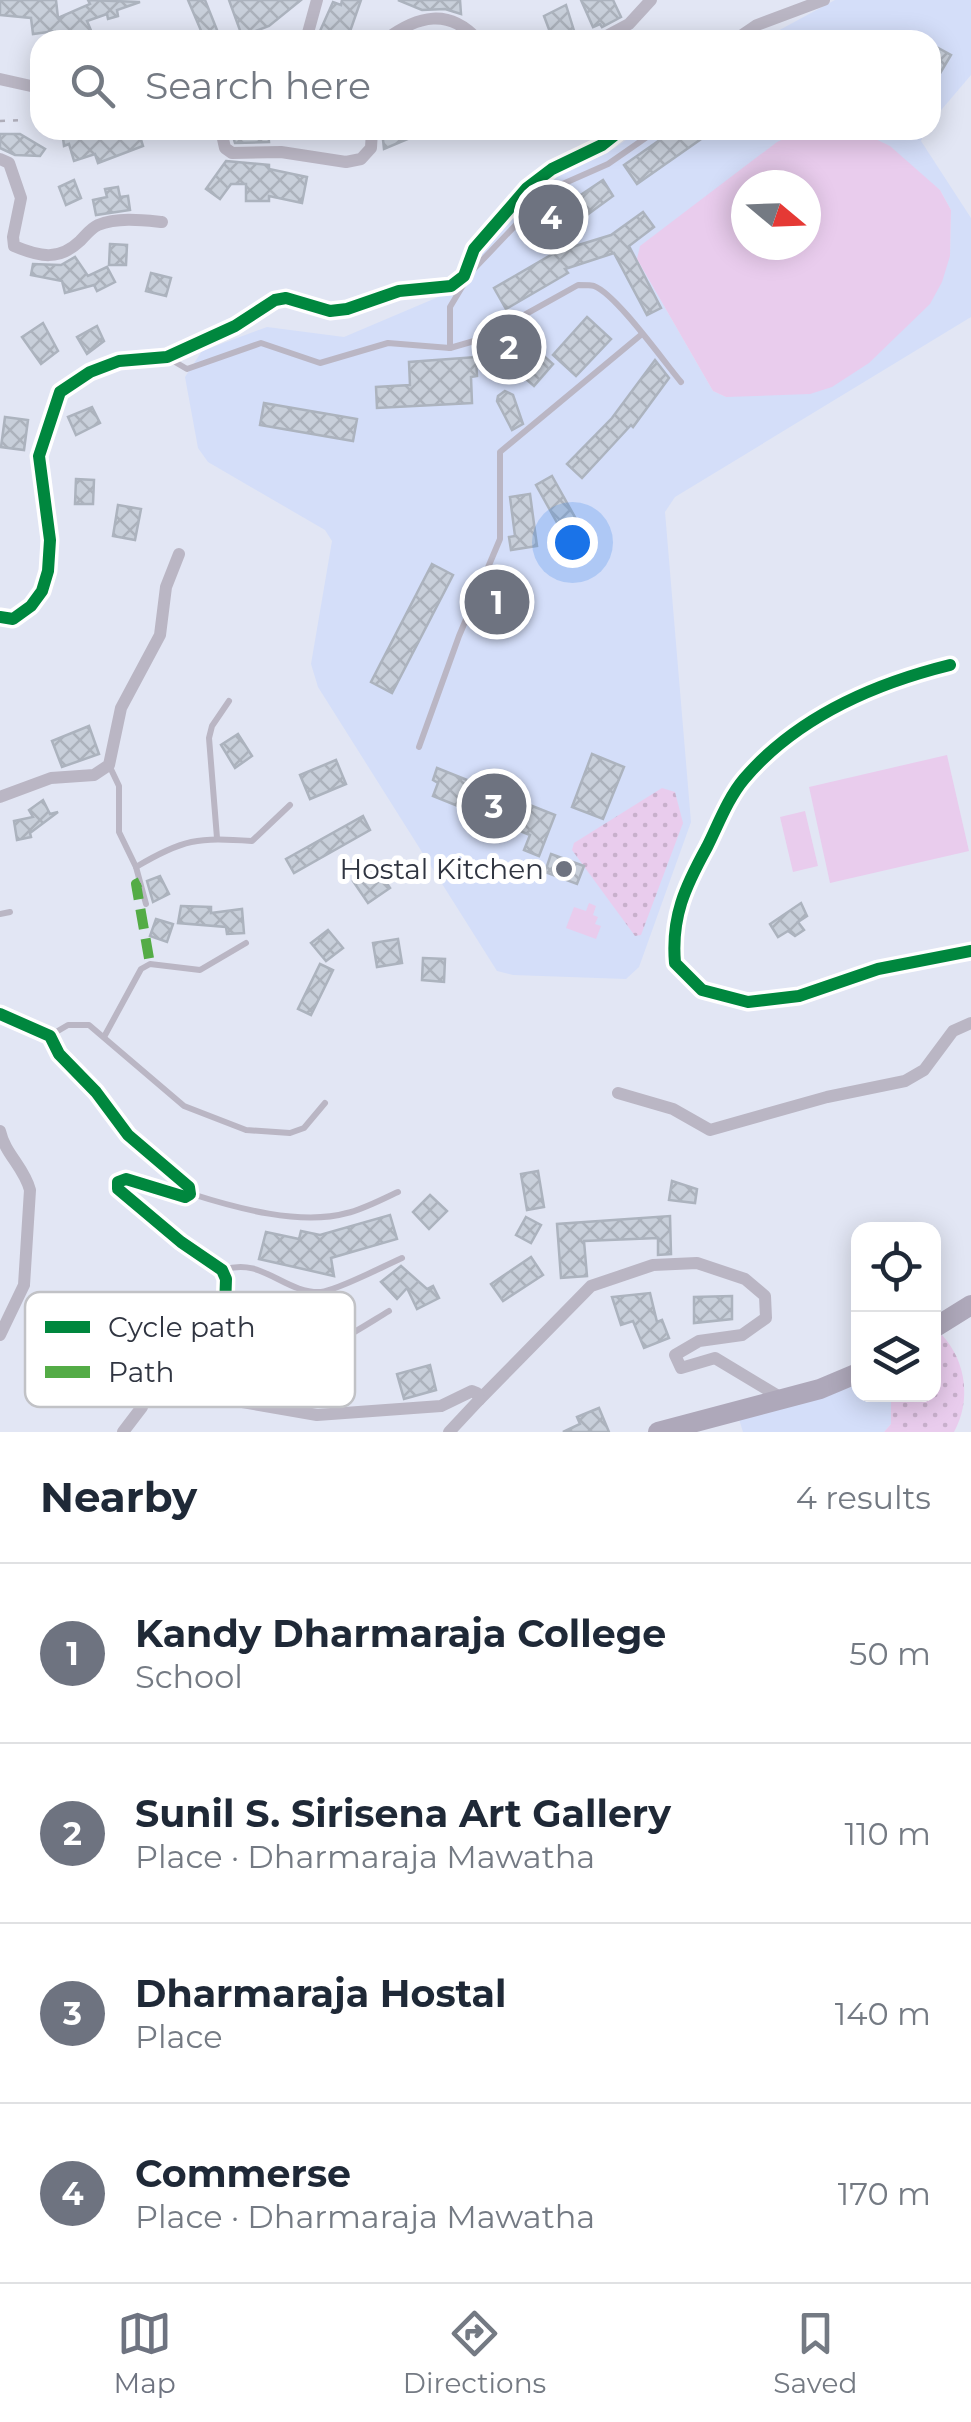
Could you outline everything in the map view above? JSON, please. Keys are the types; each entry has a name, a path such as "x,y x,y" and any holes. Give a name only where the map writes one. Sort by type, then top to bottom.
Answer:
{"highway":[{"path":"941,1324 971,1305"},
{"path":"658,1432 820,1389 851,1375"}],"street":[{"path":"309,30 317,0"},
{"path":"618,30 629,24 651,0"},
{"path":"750,30 824,0"},
{"path":"402,30 430,19 448,19 458,21 467,30"},
{"path":"0,79 30,86"},
{"path":"223,140 224,148 232,153 281,152 346,162 361,160 372,148 372,140"},
{"path":"0,617 13,619 31,606 42,591 48,571 50,540 39,456 60,392 90,372 119,361 167,357 235,326 275,300 286,298 330,311 399,292 452,286 464,276 474,249 527,188 609,140"},
{"path":"0,159 10,163 21,198 13,237 14,246 20,249 57,257 67,254 96,226 133,219 162,222"},
{"path":"0,796 51,778 94,775 109,765 121,708 160,635 166,587 179,554"},
{"path":"950,665 908,675 832,708 779,744 742,782 685,886 673,934 675,963 702,990 748,1002 799,996 878,969 971,950"},
{"path":"0,1014 50,1036 59,1054 96,1092 128,1134 190,1187 190,1194 185,1197 126,1180 118,1182 118,1189 180,1242 222,1270 226,1292"},
{"path":"618,1094 674,1109 710,1130 827,1097 904,1081 924,1070 953,1031 971,1023"},
{"path":"0,1131 3,1147 27,1178 30,1190 24,1284 0,1335"},
{"path":"450,1432 591,1286 654,1265 697,1263 745,1280 765,1296 766,1318 742,1335 700,1340 675,1355 681,1368 714,1358 783,1399"},
{"path":"275,1407 317,1414 441,1406 472,1391 479,1400"},
{"path":"122,1432 142,1407"}],"lane":[{"path":"450,348 450,307 471,272 549,190 608,164 643,140"},
{"path":"167,357 187,370 261,343 320,364 388,344 450,348 482,338 578,286 593,285 607,295 681,382"},
{"path":"419,747 459,636 500,539 500,452 642,334"},
{"path":"217,838 209,738 229,700"},
{"path":"109,765 119,786 118,832 136,867 146,904"},
{"path":"136,867 174,844 217,838 252,841 290,805"},
{"path":"0,914 10,912"},
{"path":"104,1037 141,969 150,964 200,970 246,943"},
{"path":"50,1036 68,1025 89,1025 184,1106 246,1130 290,1133 304,1128 325,1103"},
{"path":"190,1194 234,1208 314,1218 346,1214 398,1192"},
{"path":"222,1270 237,1265 258,1268 321,1292 402,1258"},
{"path":"355,1332 389,1311"}],"path":[{"path":"0,121 30,119"}],"shaded area":[{"path":"835,0 971,0 971,75 941,110 941,30 780,30"},
{"path":"626,140 794,140 754,170 731,170 731,188 637,259 713,391 726,397 950,256 951,210 940,190 872,140 921,140 971,218 971,317 675,497 665,512 691,822 639,967 626,979 513,975 497,971 318,687 311,664 332,541 325,530 208,462 198,448 185,377 202,351 267,327 344,337 443,295 538,186"},
{"path":"781,140 878,140 890,146 940,190 951,210 950,256 930,304 869,363 832,387 810,394 726,397 713,391 637,259 640,246 731,177 731,260 821,260 821,170 740,170"},
{"path":"947,755 969,851 830,883 809,787"},
{"path":"662,788 675,792 683,823 641,935 635,936 572,850 574,843"},
{"path":"805,811 818,866 793,872 780,817"},
{"path":"589,903 596,906 595,924 601,926 596,939 566,928 574,907 586,911"},
{"path":"941,1336 957,1357 964,1382 963,1408 954,1432 884,1432 891,1424 891,1402 941,1402"},
{"path":"851,1384 851,1402 891,1402 891,1424 884,1432 743,1432 739,1419"}],"building":[{"path":"0,0 56,0 58,18 90,4 88,0 140,2 117,10 118,16 108,19 107,14 87,21 91,30 32,30 31,18 0,15"},
{"path":"188,0 205,0 217,30 201,30"},
{"path":"229,0 301,0 269,26 240,30"},
{"path":"342,0 361,0 350,30 320,30 333,2 341,5"},
{"path":"398,0 460,0 461,14 445,9 422,10"},
{"path":"581,0 613,0 621,17 602,27 593,27"},
{"path":"566,5 574,30 549,30 544,16"},
{"path":"941,50 951,55 941,72"},
{"path":"0,134 20,134 45,149 40,156 15,155 0,148"},
{"path":"63,140 141,140 143,146 98,163 95,154 74,161 69,144 64,146"},
{"path":"234,140 269,142 235,143"},
{"path":"383,140 405,140 384,149"},
{"path":"660,140 700,140 637,184 624,165"},
{"path":"226,161 269,165 269,169 307,177 302,203 269,196 269,201 246,201 246,184 231,184 220,199 206,189"},
{"path":"74,180 81,198 66,205 59,187"},
{"path":"603,180 613,196 587,215 576,198"},
{"path":"118,187 120,197 128,196 130,210 96,215 93,200 107,197 105,189"},
{"path":"568,194 579,208 533,240 524,226"},
{"path":"643,212 654,227 629,246 661,308 647,315 614,253 565,269 568,273 506,309 494,288 556,252 611,235"},
{"path":"110,244 127,245 126,265 109,265"},
{"path":"75,257 88,276 107,267 115,282 97,291 94,285 65,293 62,281 31,275 33,264 61,265"},
{"path":"151,273 171,278 166,296 146,291"},
{"path":"587,317 611,339 576,376 553,355"},
{"path":"43,323 58,351 41,364 22,337"},
{"path":"520,325 537,350 553,364 534,386 511,366 502,372 483,346"},
{"path":"97,326 104,341 87,354 77,337"},
{"path":"476,357 477,376 471,377 472,403 377,408 376,387 410,385 409,362"},
{"path":"655,360 669,378 633,427 582,478 567,464 612,418"},
{"path":"505,391 513,395 523,424 512,430 497,401"},
{"path":"264,403 357,419 353,441 260,425"},
{"path":"92,407 100,423 76,435 68,417"},
{"path":"5,417 28,420 24,450 1,447"},
{"path":"552,476 576,519 560,528 536,485"},
{"path":"76,479 94,480 93,504 75,504"},
{"path":"530,494 537,546 511,550 509,537 515,536 510,497"},
{"path":"118,505 141,509 135,540 113,536"},
{"path":"432,564 453,575 392,693 371,682"},
{"path":"89,726 99,754 62,767 52,741"},
{"path":"238,734 252,756 235,768 221,745"},
{"path":"592,754 624,767 603,819 572,807"},
{"path":"336,760 346,784 310,799 300,775"},
{"path":"437,768 555,815 539,856 524,850 530,835 433,796 438,783 433,780"},
{"path":"43,800 50,814 58,812 30,833 31,837 17,840 14,821 33,817 29,810"},
{"path":"363,816 370,830 294,873 286,859"},
{"name":"Hostal Kitchen","path":"551,854 584,866 577,884 545,872"},
{"path":"375,866 390,888 368,903 353,881"},
{"path":"160,876 169,894 153,902 147,881"},
{"path":"801,903 807,916 798,922 804,930 795,936 788,931 778,937 770,924"},
{"path":"181,906 211,907 211,913 242,909 244,933 227,934 226,927 178,923"},
{"path":"156,919 173,924 167,942 150,936"},
{"path":"328,930 343,948 326,961 311,943"},
{"path":"398,939 402,963 377,967 373,943"},
{"path":"423,958 445,959 444,982 422,980"},
{"path":"320,964 333,970 311,1015 298,1009"},
{"path":"538,1171 544,1207 527,1210 521,1174"},
{"path":"672,1181 697,1189 695,1203 669,1200"},
{"path":"430,1195 447,1211 429,1229 413,1212"},
{"path":"390,1215 397,1239 331,1258 334,1276 259,1259 266,1232 299,1239 301,1231 320,1235"},
{"path":"670,1216 671,1254 658,1255 658,1238 584,1241 587,1276 561,1278 557,1224"},
{"path":"526,1217 541,1225 531,1243 516,1235"},
{"path":"531,1257 543,1275 503,1301 491,1284"},
{"path":"401,1266 427,1289 433,1286 439,1298 417,1309 407,1288 397,1299 381,1282"},
{"path":"650,1293 657,1322 662,1320 669,1338 644,1348 633,1321 621,1325 612,1297"},
{"path":"732,1296 732,1319 694,1323 694,1297"},
{"path":"430,1365 436,1390 404,1399 397,1374"},
{"path":"599,1408 609,1432 563,1432 580,1424 577,1417"}],"marked path":[{"path":"140,882 136,884 150,964"}],"cycle path":[{"path":"0,617 13,619 31,606 42,591 48,571 50,540 39,456 60,392 90,372 119,361 167,357 235,326 275,300 286,298 330,311 399,291 451,286 464,276 474,249 527,188 552,169 608,140"},
{"path":"950,665 893,682 838,706 787,738 744,779 686,889 675,931 675,963 702,990 748,1002 799,996 878,969 971,951"},
{"path":"0,1014 50,1036 59,1054 96,1092 128,1135 189,1187 190,1194 185,1197 126,1179 118,1182 118,1189 181,1242 222,1270 226,1292"}],"place":[{"name":"Commerse","path":"551,217"},
{"name":"Sunil S. Sirisena Art Gallery","path":"509,347"},
{"name":"Kandy Dharmaraja College","path":"497,602"},
{"name":"Dharmaraja Hostal","path":"494,806"},
{"name":"Hostal Kitchen","path":"564,869"}]}
